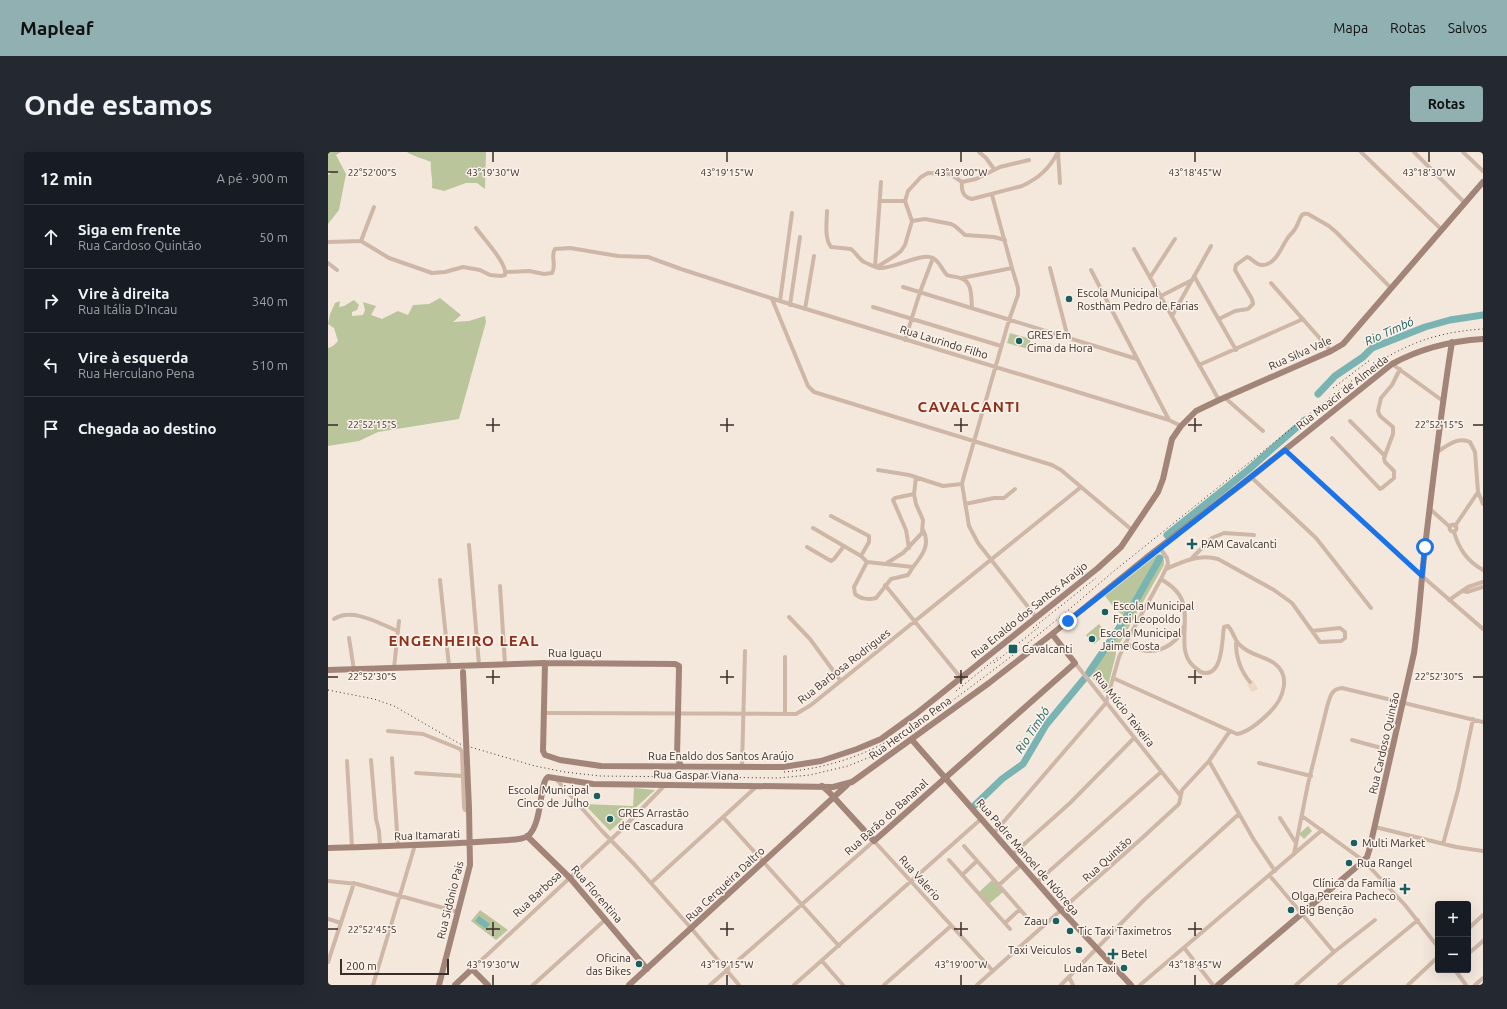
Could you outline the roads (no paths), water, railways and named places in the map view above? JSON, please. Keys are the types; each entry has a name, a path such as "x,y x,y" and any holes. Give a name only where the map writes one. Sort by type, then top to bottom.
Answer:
{"main road":[{"name":"Rua Silva Vale","path":"1132,530 1162,484 1172,439 1181,426 1196,411 1221,398 1331,351 1346,341 1442,230 1464,202 1483,182"},
{"name":"Rua Moacir de Almeida","path":"1285,450 1392,364 1418,351 1452,342 1483,339"},
{"name":"Rua Cardoso Quintão","path":"1364,861 1369,851 1375,827 1414,653 1443,400 1452,342"},
{"name":"Rua Herculano Pena","path":"848,784 856,780 912,740 1052,634 1285,450"},
{"name":"Rua Enaldo dos Santos Araújo","path":"544,713 544,754 560,760 600,766 742,767 798,766 821,761 868,746 917,713 1113,555 1124,543 1132,530"},
{"name":"Rua Múcio Teixeira","path":"1052,634 1075,663"},
{"name":"Rua Iguaçu","path":"328,670 449,666 463,669 479,665 545,663 677,665 679,666 678,714"},
{"path":"544,713 545,663"},
{"name":"Rua Barão do Bananal","path":"874,841 1075,663"},
{"name":"Rua Sidônio Pais","path":"439,985 469,869 471,843 463,669"},
{"path":"678,714 677,755 681,766"},
{"name":"Rua Padre Manoel de Nóbrega","path":"912,740 1062,911 1131,985"},
{"path":"668,766 675,760 677,755"},
{"name":"Rua Gaspar Viana","path":"527,836 539,816 544,780 548,777 593,784 833,786 848,784"},
{"name":"Rua Cerqueira Daltro","path":"632,984 848,784"},
{"path":"822,786 834,797"},
{"name":"Rua Valerio","path":"834,797 874,841"},
{"name":"Rua Itamarati","path":"328,848 471,843 518,839 527,836"},
{"name":"Rua Florentina","path":"527,836 570,878 647,969"},
{"path":"1221,984 1364,861"},
{"path":"472,969 488,985"},
{"name":"Rua Barbosa","path":"455,985 472,969"}],"street":[{"path":"979,152 986,158 994,169"},
{"path":"962,182 963,194 969,198 976,199 1022,186 1029,183 1048,168 1058,152"},
{"path":"1058,152 1060,183"},
{"path":"1361,152 1442,230"},
{"path":"1414,152 1464,202"},
{"path":"1463,152 1483,171"},
{"path":"876,267 901,251 905,245 912,221 905,201 908,191 921,177 928,173 950,174 962,182 976,179 994,169 1029,160"},
{"path":"876,267 881,182"},
{"path":"992,195 1018,288 1018,295 1001,346 962,484 971,532 990,559 1036,617"},
{"path":"880,201 905,201"},
{"path":"361,241 374,208"},
{"path":"827,210 827,232 830,245 834,248 842,247 851,249 863,261 876,267 884,268 906,263 922,257 933,258 947,275 962,278 1012,268"},
{"path":"780,302 792,213"},
{"path":"1219,319 1235,311 1252,307 1252,299 1235,270 1236,265 1247,257 1258,265 1264,265 1271,262 1281,250 1288,237 1295,230 1303,214 1308,214 1329,226 1391,288"},
{"path":"912,221 925,219 951,224 964,235 994,237 1005,240"},
{"path":"328,242 361,241 389,258 430,272 445,272 463,267 480,270 490,275 505,276 506,272 502,262 476,228"},
{"path":"790,305 800,237"},
{"path":"1150,276 1175,239"},
{"path":"1172,316 1211,246"},
{"name":"Rua Laurindo Filho","path":"506,272 529,271 544,274 552,272 554,269 552,252 554,249 570,248 618,256 648,257 780,302 1168,420 1181,426"},
{"path":"1134,249 1199,365 1221,398 1264,431"},
{"path":"805,309 814,256"},
{"path":"905,340 920,292 933,258"},
{"path":"328,263 337,270"},
{"path":"1050,268 1068,338"},
{"path":"1091,270 1168,420"},
{"path":"962,278 966,280 970,289 972,308"},
{"path":"1161,296 1193,278"},
{"path":"1193,278 1219,319 1236,350"},
{"path":"1271,284 1331,351"},
{"path":"903,287 1137,359"},
{"path":"772,299 811,390 819,394 1052,465 1061,470 1132,530"},
{"path":"873,307 1001,346"},
{"path":"1199,365 1236,350 1303,319"},
{"path":"1392,364 1443,400"},
{"path":"1332,438 1380,489 1394,478 1394,471 1385,462 1385,456 1393,427 1378,414 1378,409 1382,398 1390,389 1400,369"},
{"path":"1350,421 1385,456"},
{"path":"1437,452 1457,440 1467,440 1470,442 1475,452 1478,492 1483,504"},
{"path":"1285,450 1422,576 1483,629"},
{"path":"878,470 916,477 943,486 962,484"},
{"path":"867,562 854,587 854,594 858,597 876,598 891,579 908,575 925,550 926,539 923,530 923,520 916,504 914,494 916,477"},
{"path":"1251,477 1316,538 1371,608"},
{"name":"Rua Barbosa Rodrigues","path":"544,713 796,714 801,712 915,622 990,559 1081,487"},
{"path":"965,504 994,498 1004,498 1015,489"},
{"path":"1478,492 1455,526 1456,529 1454,532 1465,556 1483,570"},
{"path":"909,548 906,530 893,500 895,498 914,494"},
{"path":"1430,510 1450,527 1450,531 1454,532"},
{"path":"831,516 869,536 869,542 861,556"},
{"path":"1450,527 1452,525 1455,526"},
{"path":"813,528 861,556 867,562 913,567"},
{"path":"887,563 909,548 923,530"},
{"path":"1166,569 1191,558 1212,538 1224,533 1254,535"},
{"path":"469,545 479,665"},
{"path":"807,547 831,561 844,546"},
{"path":"994,833 1106,703 1119,657 1166,569 1168,558 1160,548"},
{"path":"1191,558 1211,557 1218,559 1274,590 1292,603 1318,641 1321,643 1341,641 1344,638 1345,632 1340,628 1312,631"},
{"path":"1161,579 1178,592 1182,600 1185,609 1185,650 1187,657 1194,667 1203,673 1212,672 1218,666 1225,625 1231,629 1236,643 1236,653 1241,668 1250,682"},
{"path":"440,580 449,666"},
{"path":"1449,600 1468,587 1483,582"},
{"path":"885,585 960,678"},
{"path":"500,586 506,664"},
{"path":"1463,591 1466,592 1483,587"},
{"path":"334,619 342,615 356,615 398,631"},
{"path":"789,616 810,639 840,680"},
{"path":"394,668 399,621"},
{"path":"1125,644 1146,651 1157,650 1169,646 1178,638 1184,625"},
{"path":"349,638 354,670"},
{"path":"1113,678 1232,732 1242,732 1272,711 1283,696 1284,683 1277,666 1236,643"},
{"path":"742,767 745,651"},
{"path":"785,657 785,714"},
{"name":"Rua Múcio Teixeira","path":"1075,663 1180,795"},
{"path":"1294,854 1310,776 1330,695 1335,690 1342,688 1483,722"},
{"path":"1443,844 1458,790 1473,719"},
{"path":"388,731 423,734 460,749 462,752 464,808 466,811 469,809"},
{"name":"Rua Quintão","path":"977,985 1062,911 1179,804 1182,790 1209,761 1232,732"},
{"path":"1013,854 1070,803 1134,738"},
{"path":"1352,740 1392,750"},
{"path":"392,758 398,846"},
{"path":"371,760 380,846"},
{"path":"347,761 352,847"},
{"path":"1209,761 1254,840 1275,871"},
{"path":"1259,763 1310,776"},
{"path":"1037,882 1161,772"},
{"path":"416,773 463,776"},
{"path":"556,778 610,840 691,928 739,985"},
{"name":"Rua Barbosa","path":"472,969 570,878 667,784"},
{"path":"651,883 757,786"},
{"path":"1061,985 1098,949 1144,900 1239,814"},
{"path":"1302,816 1364,861 1398,896 1435,943"},
{"path":"723,817 839,946"},
{"path":"1280,818 1296,843"},
{"path":"794,985 981,819"},
{"path":"1375,827 1456,848 1483,851"},
{"path":"1140,985 1185,949 1322,830"},
{"name":"Rua Valerio","path":"874,841 992,971"},
{"name":"Rua Barão do Bananal","path":"710,985 874,841"},
{"path":"373,985 415,846"},
{"path":"964,846 1025,915"},
{"path":"949,860 1010,929"},
{"path":"962,874 977,861"},
{"path":"999,885 1022,864"},
{"path":"1270,876 1334,952"},
{"path":"328,881 354,883 458,912"},
{"path":"328,962 354,883"},
{"path":"1005,923 1020,909"},
{"path":"1471,926 1483,915"},
{"path":"328,919 341,923"},
{"path":"533,985 606,919"},
{"path":"1296,985 1334,952 1375,920"},
{"path":"1339,985 1418,920"},
{"path":"884,985 951,926"},
{"path":"1471,951 1483,940"},
{"path":"1185,949 1213,985"},
{"path":"1408,985 1435,960"},
{"path":"822,961 843,985"},
{"path":"1457,973 1466,985"},
{"path":"1069,977 1073,985"},
{"path":"1475,985 1483,978"}],"water":[{"path":"479,916 490,924 486,929 475,921"}],"waterway":[{"name":"Rio Timbó","path":"1318,394 1335,376 1363,357 1372,348 1425,327 1450,320 1483,315"},
{"name":"Rio Timbó","path":"1167,535 1248,470 1305,420"},
{"name":"Rio Timbó","path":"1088,674 1127,616 1160,558"},
{"name":"Rio Timbó","path":"975,805 1002,779 1023,764 1046,725 1084,679"}],"railway":[{"path":"328,690 374,699 394,706 460,744 535,766 565,772 600,776 778,778 810,775 848,766 875,755 904,737 1008,659 1114,571 1337,392 1372,367 1388,356 1422,341 1440,335 1483,329"},
{"path":"1333,388 1370,360"},
{"path":"1033,628 1096,578"},
{"path":"994,663 1039,627"},
{"path":"956,691 998,657"},
{"path":"784,772 824,766 850,758 886,742"}],"place":[{"name":"Escola Municipal Rostham Pedro de Farias","path":"1069,299"},
{"name":"GRES Em Cima da Hora","path":"1019,341"},
{"name":"PAM Cavalcanti","path":"1192,544"},
{"name":"Escola Municipal Frei Leopoldo","path":"1105,612"},
{"name":"Escola Municipal Jaime Costa","path":"1092,639"},
{"name":"Cavalcanti","path":"1013,649"},
{"name":"Escola Municipal Cinco de Julho","path":"597,796"},
{"name":"GRES Arrastão de Cascadura","path":"610,819"},
{"name":"Multi Market","path":"1354,843"},
{"name":"Rua Rangel","path":"1349,863"},
{"name":"Clínica da Família Olga Pereira Pacheco","path":"1405,889"},
{"name":"Big Benção","path":"1291,910"},
{"name":"Zaau","path":"1056,921"},
{"name":"Tic Taxi Taximetros","path":"1070,931"},
{"name":"Taxi Veiculos","path":"1079,950"},
{"name":"Betel","path":"1113,954"},
{"name":"Oficina das Bikes","path":"639,964"},
{"name":"Ludan Taxi","path":"1124,968"}],"district":[{"name":"CAVALCANTI","path":"969,406"},
{"name":"ENGENHEIRO LEAL","path":"464,640"}]}
